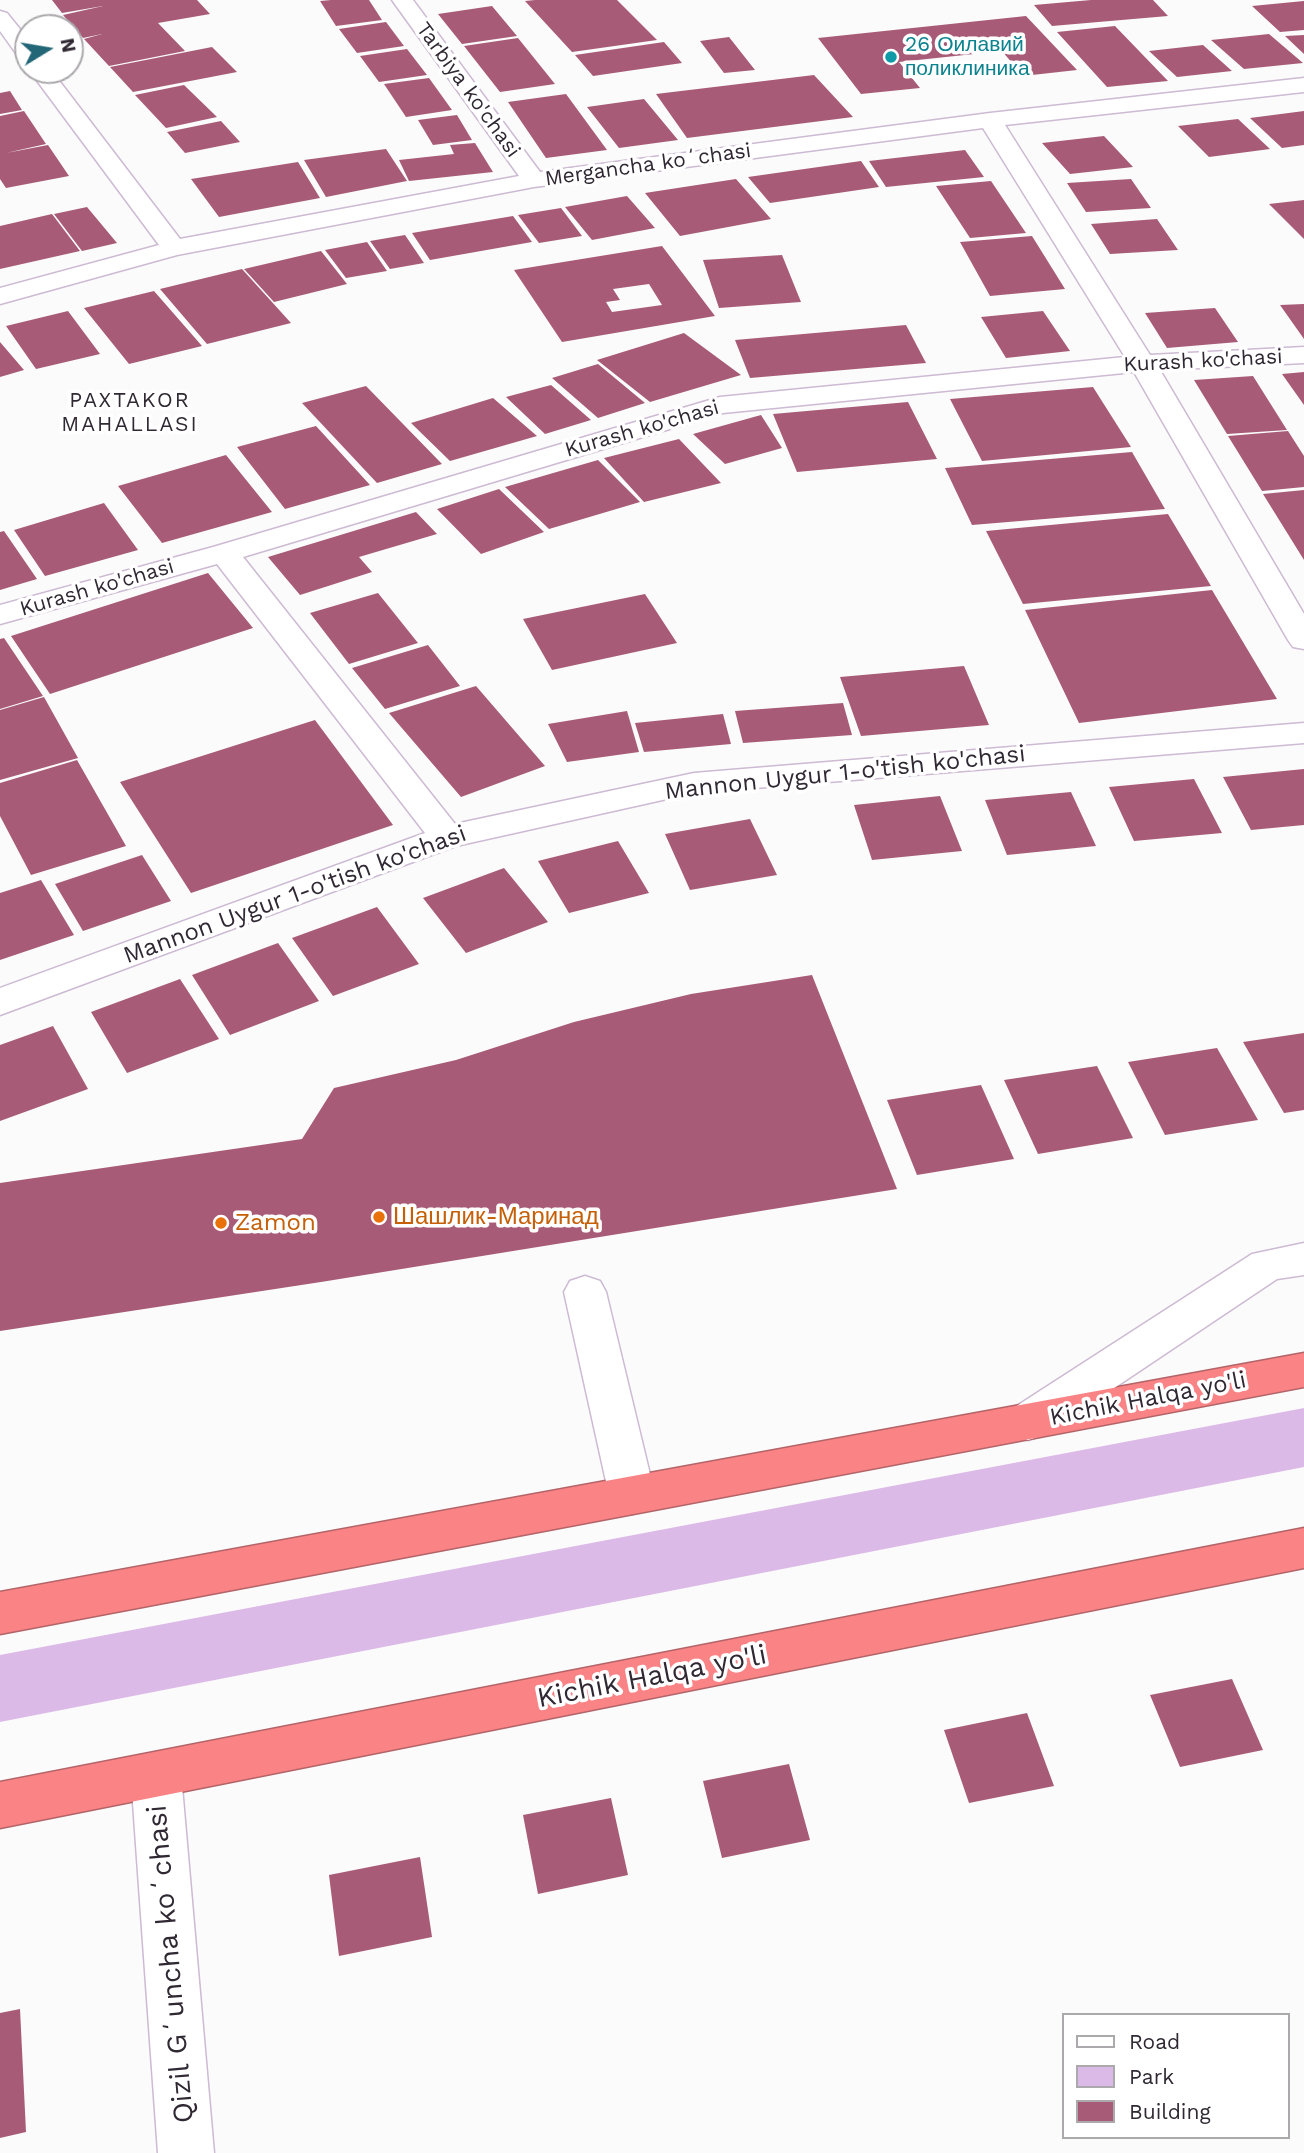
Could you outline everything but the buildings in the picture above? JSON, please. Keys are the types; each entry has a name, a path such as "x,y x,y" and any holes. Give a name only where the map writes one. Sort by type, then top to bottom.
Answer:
{"highway":[{"name":"Kichik Halqa yo'li","path":"0,1613 1304,1370"},
{"name":"Kichik Halqa yo'li","path":"0,1805 1304,1548"}],"street":[{"name":"Tarbiya ko'chasi","path":"402,0 534,180"},
{"path":"0,17 14,36"},
{"path":"51,84 174,248"},
{"name":"Mergancha koʻchasi","path":"0,296 174,248 534,180 990,120 1304,85"},
{"path":"990,120 1142,363 1304,640"},
{"name":"Kurash ko'chasi","path":"0,615 224,553 720,405 1142,363 1304,355"},
{"path":"224,553 447,837"},
{"name":"Mannon Uygur 1-o'tish ko'chasi","path":"0,1002 447,837 694,783 1304,733"},
{"path":"1028,1422 1267,1265 1304,1259"},
{"path":"585,1292 632,1495"},
{"name":"Qizil Gʻuncha koʻchasi","path":"156,1775 186,2153"}],"green space":[{"path":"1304,1408 1304,1467 0,1722 0,1655"}],"place":[{"name":"26 Оилавий поликлиника","path":"891,57"},
{"name":"Шашлик-Маринад","path":"379,1217"},
{"name":"Zamon","path":"221,1223"}],"district":[{"name":"PAXTAKOR MAHALLASI","path":"130,413"}]}
